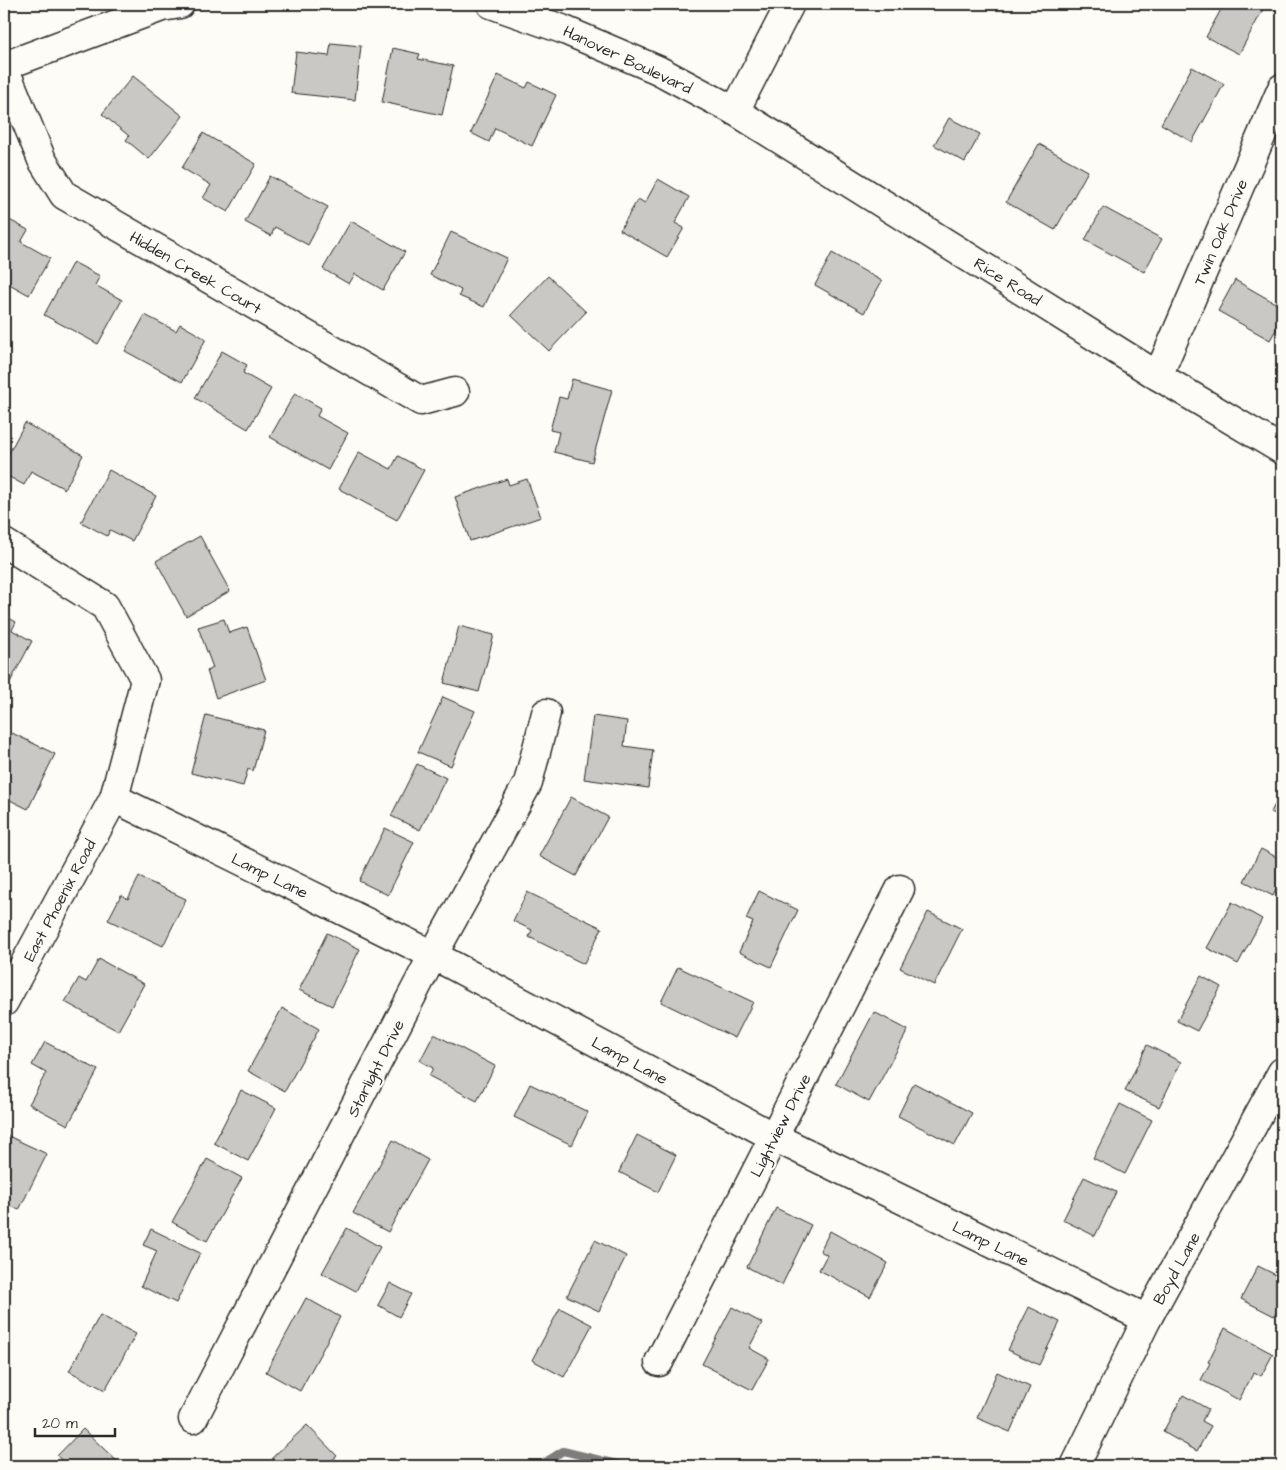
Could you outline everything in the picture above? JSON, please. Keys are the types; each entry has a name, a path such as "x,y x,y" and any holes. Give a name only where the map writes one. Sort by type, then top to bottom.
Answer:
{"street":[{"path":"4,66 162,7 180,4"},
{"name":"Hanover Boulevard","path":"491,4 562,29 658,70 735,111"},
{"path":"735,111 790,4"},
{"name":"Hidden Creek Court","path":"4,66 42,160 64,196 421,401 455,392"},
{"name":"Twin Oak Drive","path":"1158,376 1282,88"},
{"name":"Rice Road","path":"735,111 1158,376 1282,450"},
{"name":"East Phoenix Road","path":"4,544 105,606 144,680 114,798 4,1002"},
{"name":"Starlight Drive","path":"193,1419 433,955 528,783 546,713"},
{"name":"Lamp Lane","path":"114,798 433,955 774,1137 1148,1319"},
{"name":"Lightview Drive","path":"659,1362 900,889"},
{"name":"Boyd Lane","path":"1075,1466 1148,1319 1282,1072"}],"building":[{"path":"1224,4 1266,4 1239,54 1206,37"},
{"path":"331,43 361,46 355,100 291,93 296,52 329,56"},
{"path":"393,48 420,54 418,59 453,66 442,115 382,102"},
{"path":"1192,67 1224,84 1192,142 1161,124"},
{"path":"498,75 526,88 529,82 556,95 532,146 495,128 489,142 471,133"},
{"path":"133,76 183,116 149,159 126,140 129,136 102,114"},
{"path":"949,118 980,134 965,162 934,145"},
{"path":"203,133 256,164 228,212 203,198 211,185 182,168"},
{"path":"1039,144 1088,171 1055,230 1006,202"},
{"path":"270,176 328,207 308,245 275,227 271,236 245,222"},
{"path":"658,179 689,197 675,223 684,228 667,257 620,230 638,199 645,203"},
{"path":"1103,207 1162,239 1144,272 1085,240"},
{"path":"4,217 28,230 21,242 50,258 29,295 4,281"},
{"path":"351,221 405,252 383,290 355,274 349,284 323,269"},
{"path":"451,232 507,258 484,307 459,296 461,290 430,275"},
{"path":"832,253 882,281 864,313 815,285"},
{"path":"73,262 100,276 95,285 122,300 98,344 44,315"},
{"path":"548,276 586,312 549,351 511,315"},
{"path":"1235,280 1282,307 1282,319 1270,340 1218,311"},
{"path":"145,315 176,331 180,324 206,339 182,382 125,351"},
{"path":"222,351 247,365 243,373 271,389 248,429 195,398"},
{"path":"572,379 612,390 592,462 554,452 559,432 550,430 559,397 567,399"},
{"path":"295,393 321,408 317,416 348,433 328,470 270,437"},
{"path":"25,423 83,455 65,489 31,471 24,485 4,474 4,462"},
{"path":"359,452 391,469 398,456 424,470 397,520 339,489"},
{"path":"109,470 156,496 132,541 110,530 107,536 81,522"},
{"path":"507,479 509,485 527,479 541,517 470,541 455,497"},
{"path":"200,536 230,591 186,616 156,561"},
{"path":"4,615 16,622 12,630 32,641 8,686 4,684"},
{"path":"224,619 229,633 247,627 266,680 216,698 207,671 213,668 198,627"},
{"path":"459,626 494,635 479,692 444,683"},
{"path":"443,697 475,711 451,766 418,752"},
{"path":"206,715 264,730 253,771 248,769 243,786 191,773"},
{"path":"593,716 627,721 624,746 653,750 648,788 584,779"},
{"path":"12,733 55,754 28,809 4,797 4,750"},
{"path":"417,764 446,778 420,830 391,816"},
{"path":"1282,791 1282,817 1271,812"},
{"path":"571,797 608,817 576,876 539,856"},
{"path":"385,828 414,842 388,895 359,881"},
{"path":"1261,849 1282,860 1282,878 1273,896 1244,881"},
{"path":"139,877 186,899 163,946 108,920 121,895 128,899"},
{"path":"759,891 798,910 771,967 739,952 753,922 746,919"},
{"path":"527,892 602,928 584,964 529,937 532,930 513,921"},
{"path":"1232,902 1262,919 1238,964 1207,948"},
{"path":"928,912 962,929 934,985 900,968"},
{"path":"327,933 360,949 332,1006 299,990"},
{"path":"99,959 144,984 118,1031 65,1002 79,978 86,982"},
{"path":"678,967 753,1002 735,1038 661,1002"},
{"path":"1201,976 1221,987 1197,1031 1177,1021"},
{"path":"282,1008 319,1029 285,1091 248,1071"},
{"path":"874,1012 908,1030 869,1102 836,1084"},
{"path":"434,1034 495,1066 477,1101 429,1076 433,1068 420,1061"},
{"path":"45,1042 98,1070 68,1125 29,1104 46,1073 32,1065"},
{"path":"1147,1045 1181,1062 1159,1107 1125,1091"},
{"path":"914,1083 972,1113 955,1145 898,1116"},
{"path":"530,1084 588,1112 572,1145 514,1117"},
{"path":"241,1090 276,1108 248,1161 214,1143"},
{"path":"1120,1104 1152,1120 1125,1174 1093,1158"},
{"path":"4,1134 47,1154 19,1210 4,1203"},
{"path":"637,1135 676,1155 658,1192 619,1172"},
{"path":"393,1140 428,1160 388,1232 353,1213"},
{"path":"207,1159 242,1178 207,1241 172,1222"},
{"path":"1084,1177 1116,1192 1095,1236 1063,1220"},
{"path":"776,1208 811,1225 782,1285 747,1267"},
{"path":"347,1228 380,1247 356,1291 322,1273"},
{"path":"151,1229 200,1253 176,1303 141,1286 157,1251 143,1245"},
{"path":"830,1231 888,1263 870,1297 819,1270 827,1255 820,1251"},
{"path":"595,1240 626,1256 599,1311 567,1296"},
{"path":"1258,1266 1282,1278 1282,1302 1274,1316 1241,1299"},
{"path":"390,1283 411,1294 399,1317 378,1305"},
{"path":"306,1298 340,1317 300,1391 266,1372"},
{"path":"732,1307 762,1323 749,1348 769,1359 752,1390 702,1364"},
{"path":"1029,1307 1060,1322 1039,1365 1008,1350"},
{"path":"560,1308 592,1325 564,1377 532,1360"},
{"path":"100,1315 136,1334 105,1390 69,1371"},
{"path":"1225,1328 1273,1354 1261,1376 1254,1372 1239,1400 1201,1380"},
{"path":"997,1372 1030,1387 1010,1432 977,1418"},
{"path":"1183,1395 1208,1409 1202,1421 1211,1426 1197,1451 1163,1432"},
{"path":"307,1425 337,1456 326,1466 277,1466 279,1464 272,1458"},
{"path":"83,1429 122,1466 68,1466 57,1456"}],"waterway":[{"path":"539,1466 563,1451 625,1466"}]}
